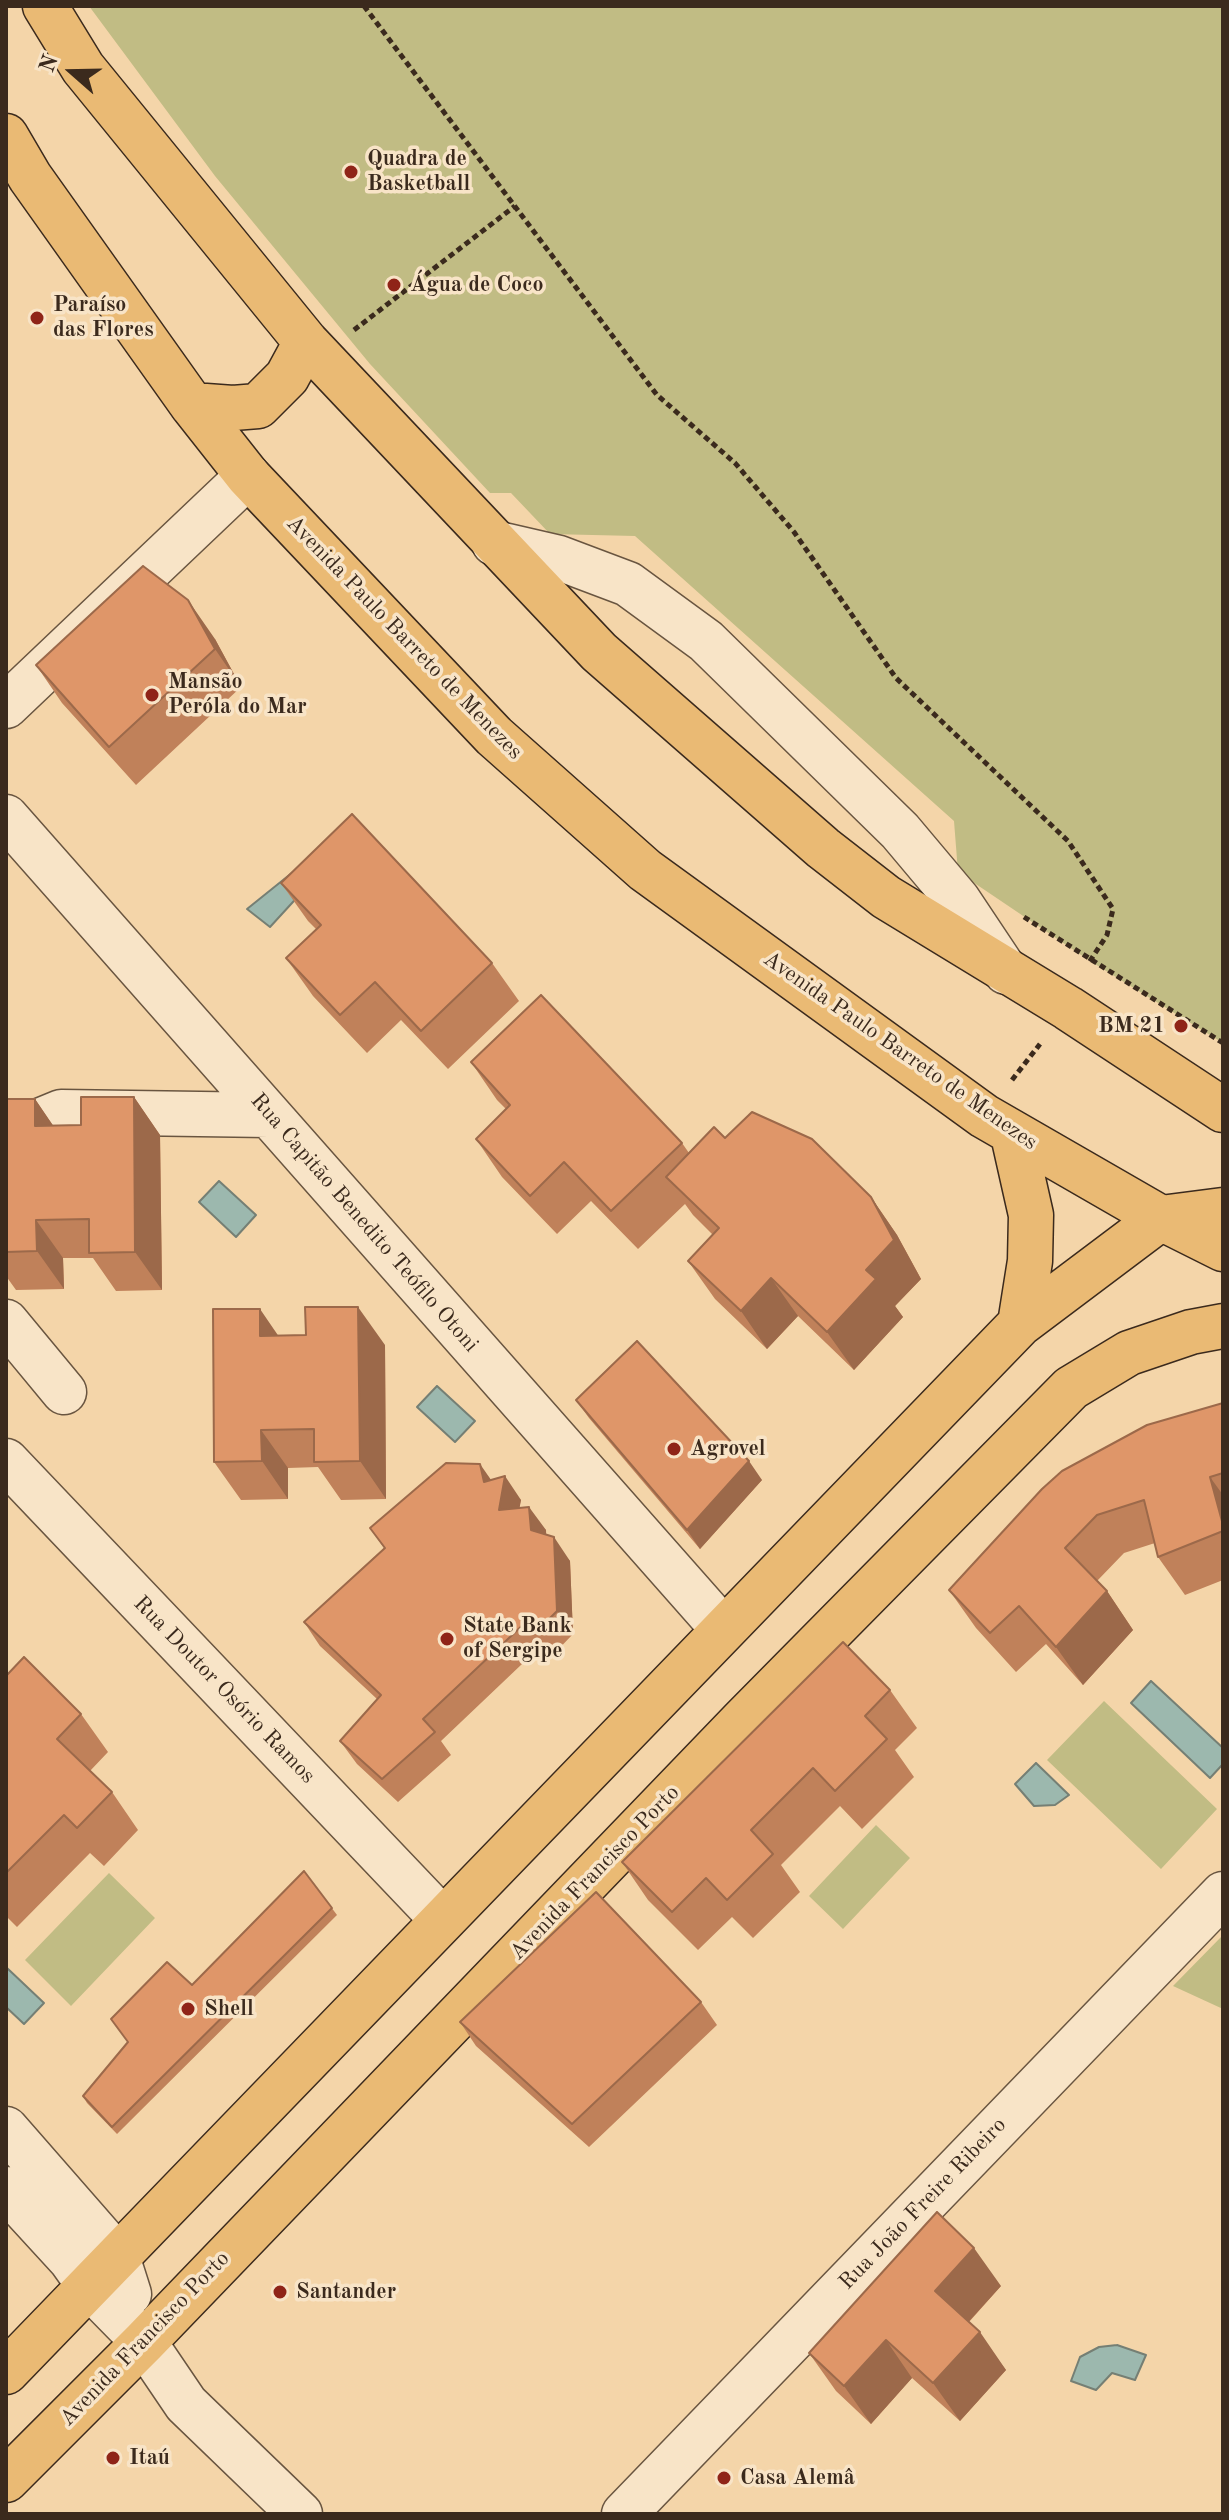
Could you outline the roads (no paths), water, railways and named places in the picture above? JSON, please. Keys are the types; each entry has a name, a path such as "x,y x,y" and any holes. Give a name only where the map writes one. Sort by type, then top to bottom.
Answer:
{"main road":[{"path":"45,6 83,68 326,338 494,543 599,652 823,848 886,897 1068,1008 1223,1110"},
{"name":"Avenida Paulo Barreto de Menezes","path":"6,136 30,177 192,405 248,476 494,736 645,870 1013,1135 1223,1249"},
{"path":"192,405 258,406 326,338"},
{"path":"1013,1135 1031,1215 1030,1261 1020,1324"},
{"path":"6,2372 1020,1324 1161,1218 1223,1210"},
{"name":"Avenida Francisco Porto","path":"6,2480 144,2342 743,1720 1071,1388 1129,1353 1191,1332 1223,1326"}],"street":[{"path":"6,706 248,476"},
{"path":"494,543 559,558 628,584 706,641 900,831 958,900 1006,972"},
{"name":"Rua Capitão Benedito Teófilo Otoni","path":"6,817 723,1629"},
{"path":"6,1139 10,1133 61,1112 269,1115"},
{"path":"6,1322 64,1392"},
{"name":"Rua Doutor Osório Ramos","path":"6,1461 442,1919"},
{"name":"Rua João Freire Ribeiro","path":"624,2514 1223,1894"},
{"path":"6,2129 104,2272 144,2342 186,2404 300,2514"},
{"path":"6,2189 71,2260 104,2272"}],"water":[{"path":"298,868 303,891 270,927 247,909"},
{"path":"219,1181 256,1215 236,1237 199,1202"},
{"path":"437,1386 475,1421 455,1442 417,1407"},
{"path":"1151,1681 1223,1748 1223,1764 1210,1778 1131,1703"},
{"path":"1036,1763 1069,1795 1055,1805 1034,1806 1015,1784"},
{"path":"7,1968 44,2003 24,2024 6,2007"},
{"path":"1117,2345 1146,2355 1135,2380 1112,2373 1096,2390 1071,2381 1080,2357 1099,2347"}],"place":[{"name":"Quadra de Basketball","path":"351,172"},
{"name":"Água de Coco","path":"394,285"},
{"name":"Paraíso das Flores","path":"37,318"},
{"name":"Mansão Peróla do Mar","path":"152,695"},
{"name":"BM 21","path":"1181,1026"},
{"name":"Agrovel","path":"674,1449"},
{"name":"State Bank of Sergipe","path":"447,1639"},
{"name":"Shell","path":"188,2009"},
{"name":"Santander","path":"280,2292"},
{"name":"Itaú","path":"113,2458"},
{"name":"Casa Alemâ","path":"724,2478"}]}
